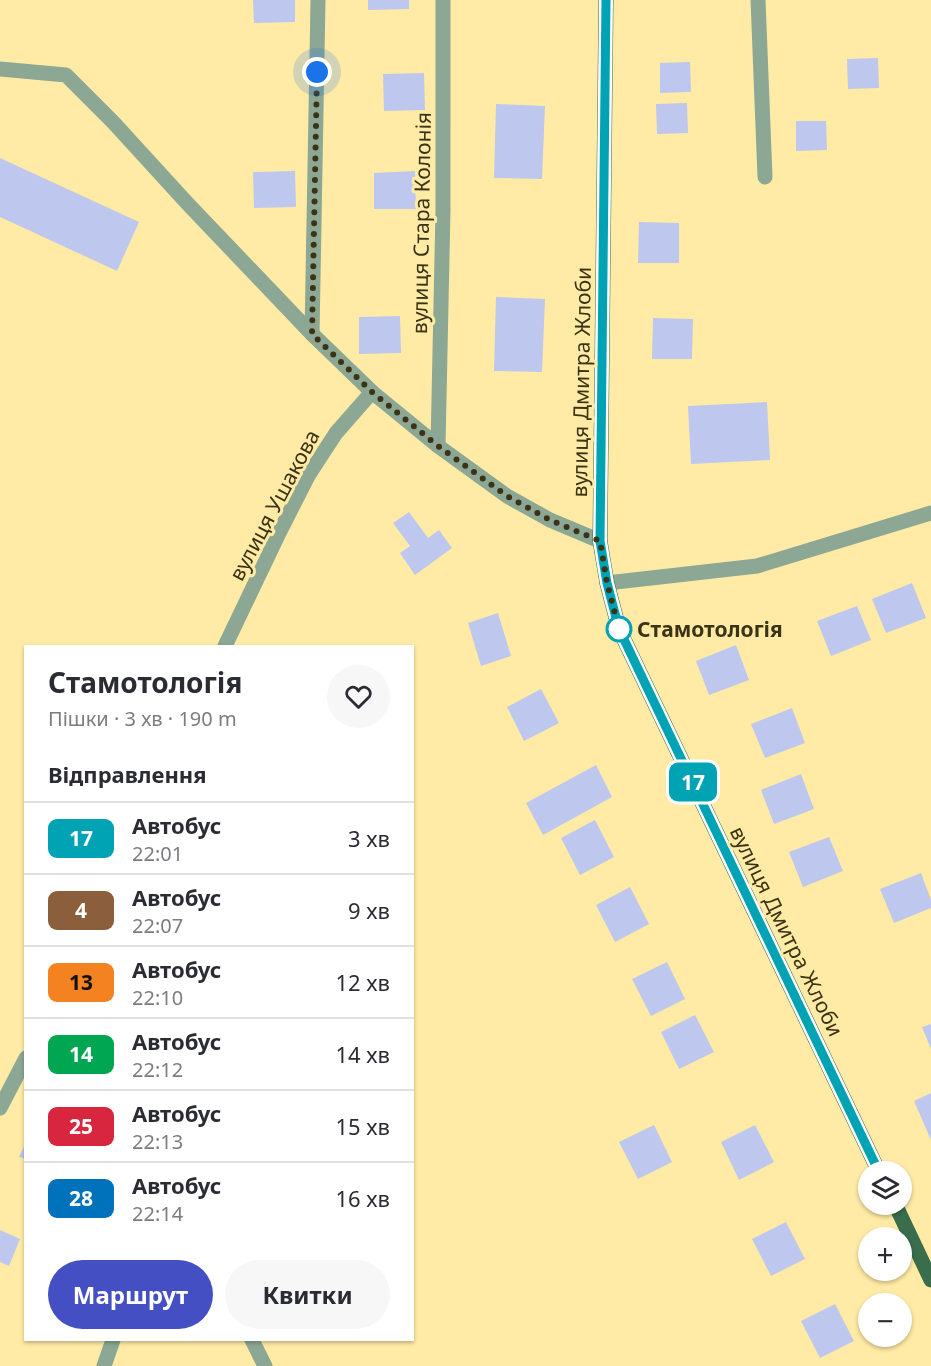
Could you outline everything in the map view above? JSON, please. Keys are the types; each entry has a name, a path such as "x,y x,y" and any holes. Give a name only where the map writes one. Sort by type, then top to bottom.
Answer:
{"main road":[{"name":"вулиця Дмитра Жлоби","path":"606,0 600,541 607,583 619,629 874,1161"},
{"path":"900,1215 931,1280"}],"street":[{"path":"312,334 318,0"},
{"name":"вулиця Стара Колонія","path":"438,446 443,210 443,0"},
{"path":"758,0 765,177"},
{"path":"0,69 66,75 312,334 372,392 438,446 507,496 550,520 600,541"},
{"name":"вулиця Ушакова","path":"225,645 308,476 336,433 372,392"},
{"path":"607,583 757,566 931,513"},
{"path":"0,1108 24,1062"},
{"path":"104,1366 113,1341"},
{"path":"252,1341 265,1366"}],"building":[{"path":"253,0 295,0 295,22 254,23"},
{"path":"368,0 409,0 409,9 368,10"},
{"path":"878,58 879,88 848,89 847,59"},
{"path":"690,62 691,92 660,93 660,63"},
{"path":"424,73 425,110 384,111 383,74"},
{"path":"687,103 688,133 657,134 656,104"},
{"path":"496,104 545,106 542,179 494,178"},
{"path":"796,121 826,121 827,150 796,151"},
{"path":"0,158 139,222 117,271 0,217"},
{"path":"295,171 296,207 254,208 253,172"},
{"path":"415,171 416,209 374,209 374,173"},
{"path":"639,222 679,223 679,263 638,263"},
{"path":"496,297 545,299 542,372 494,371"},
{"path":"400,316 401,353 359,354 359,317"},
{"path":"653,318 693,319 692,359 652,359"},
{"path":"767,402 770,460 691,464 688,406"},
{"path":"409,512 428,538 439,530 452,548 415,575 400,553 410,546 393,523"},
{"path":"912,583 926,618 886,633 872,599"},
{"path":"857,606 871,640 831,656 817,621"},
{"path":"498,613 511,656 481,666 468,623"},
{"path":"736,645 749,680 709,695 696,661"},
{"path":"541,689 559,723 524,741 507,707"},
{"path":"792,708 805,743 765,758 751,724"},
{"path":"596,765 612,797 543,835 526,803"},
{"path":"801,774 814,809 774,824 761,790"},
{"path":"595,820 614,857 580,875 561,838"},
{"path":"829,837 843,871 803,887 789,852"},
{"path":"921,873 931,900 931,908 894,923 880,889"},
{"path":"630,887 649,924 615,942 596,905"},
{"path":"667,962 685,999 651,1016 632,979"},
{"path":"695,1015 714,1052 679,1069 661,1032"},
{"path":"931,1024 931,1049 922,1027"},
{"path":"931,1093 931,1140 914,1101"},
{"path":"654,1125 672,1162 638,1179 619,1142"},
{"path":"755,1125 774,1162 739,1180 721,1142"},
{"path":"24,1146 24,1158 19,1157"},
{"path":"786,1222 805,1259 771,1276 752,1239"},
{"path":"0,1230 20,1239 9,1266 0,1262"},
{"path":"835,1304 854,1341 820,1358 801,1321"}],"bus line":[{"name":"17","path":"606,0 600,541 607,583 619,629 874,1161"}],"place":[{"name":"Стамотологія","path":"619,629"}],"route":[{"path":"317,72 312,334 372,392 438,446 507,496 550,520 600,541 607,583 619,629"}]}
